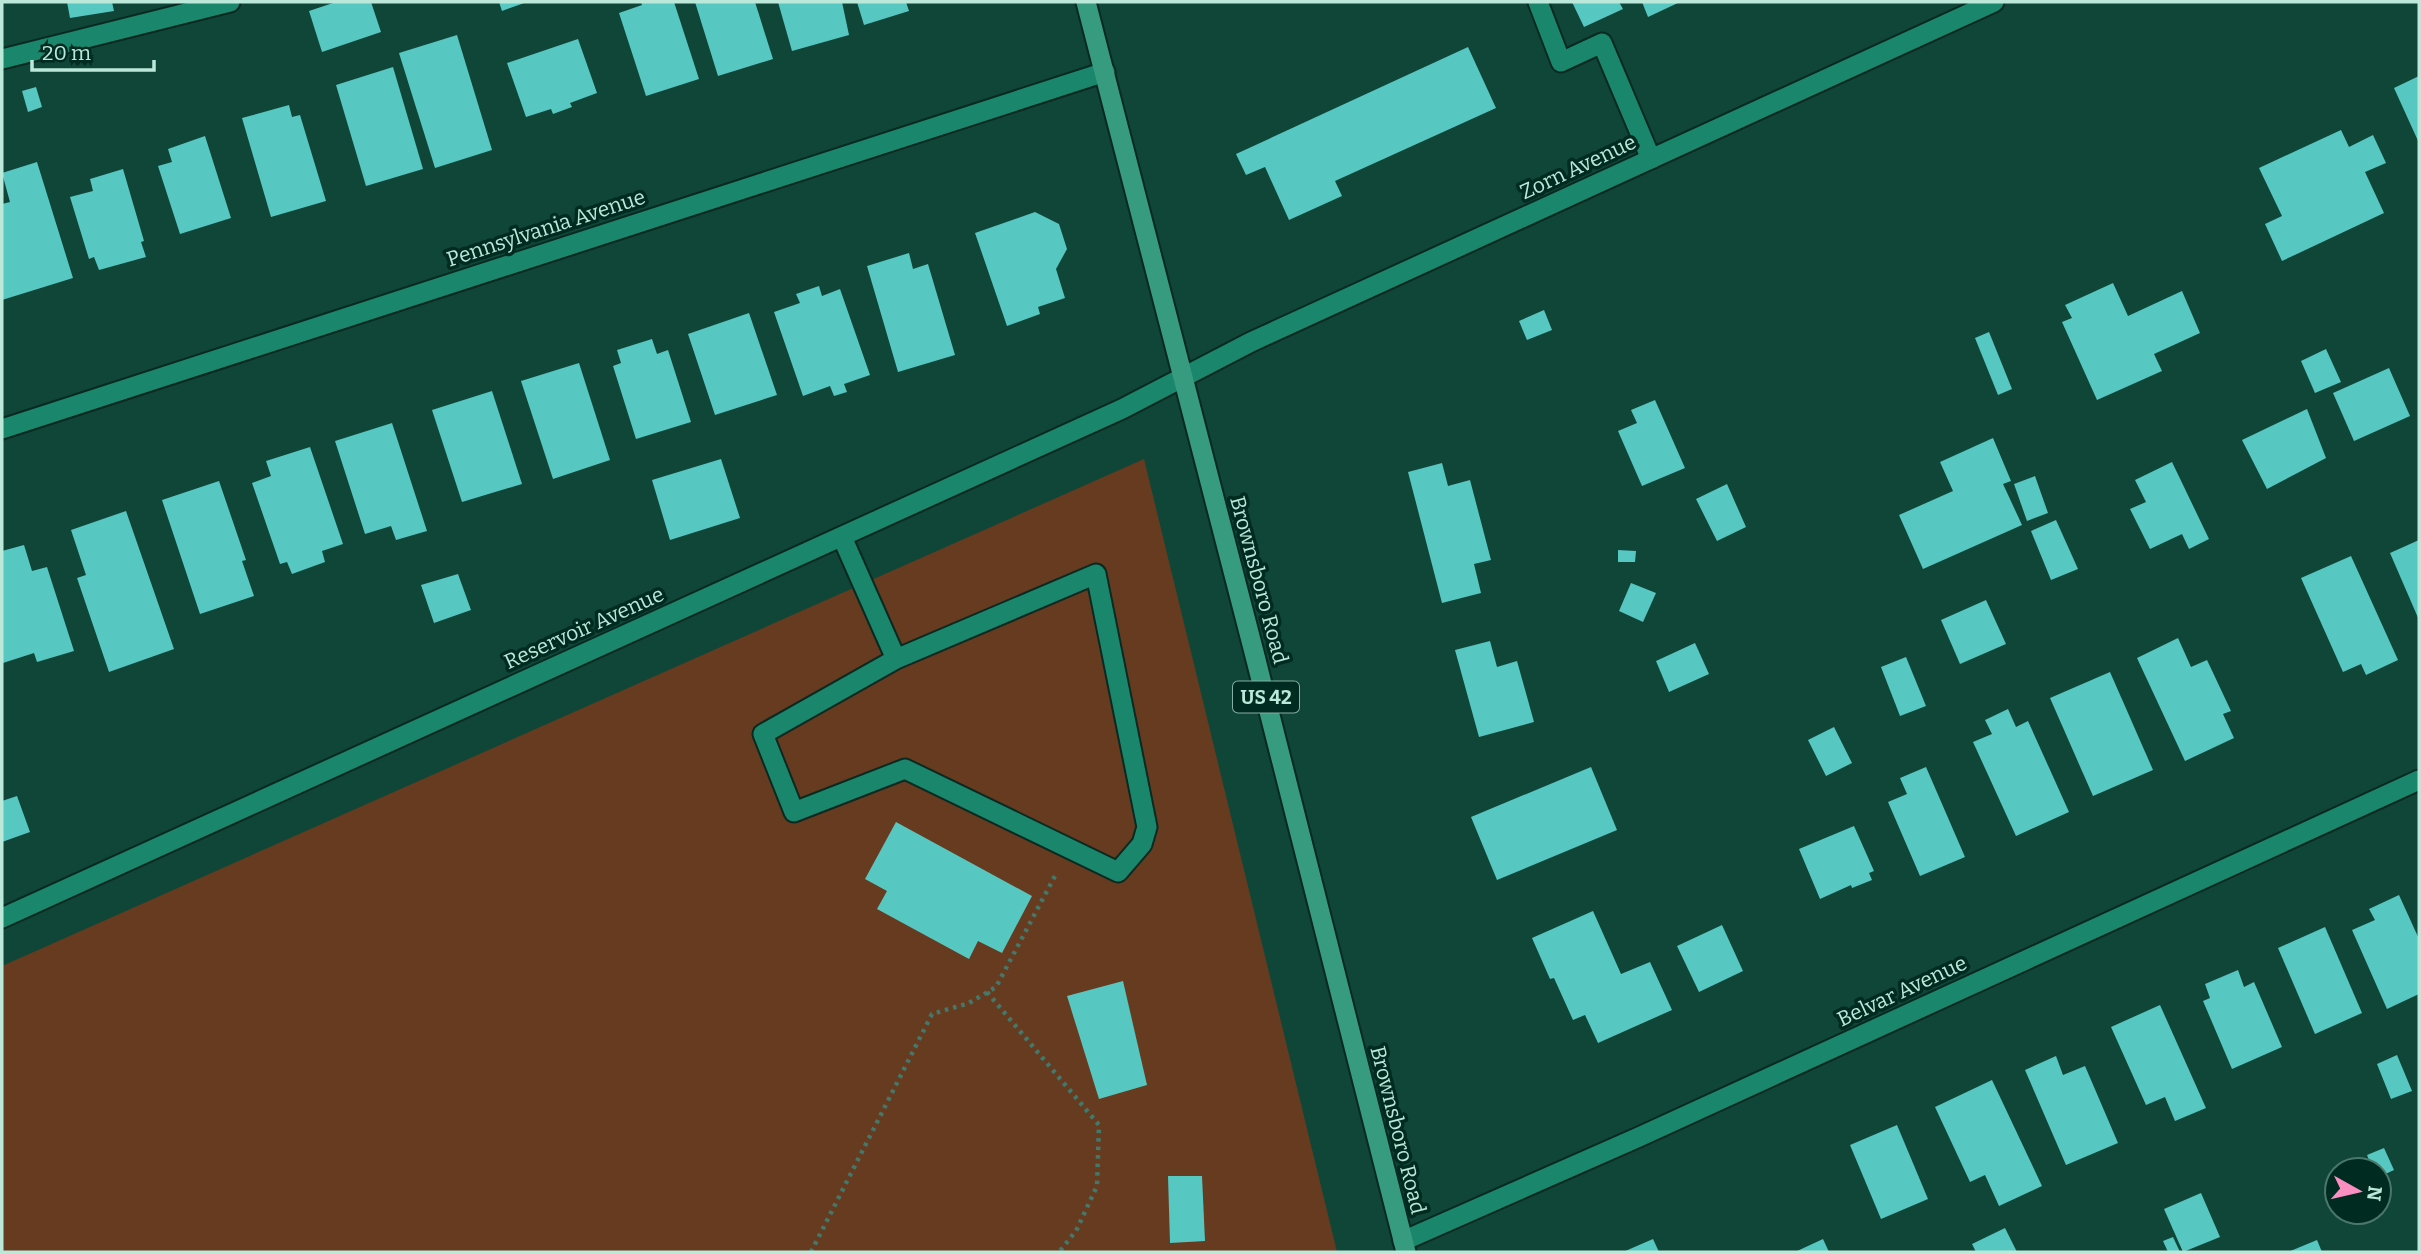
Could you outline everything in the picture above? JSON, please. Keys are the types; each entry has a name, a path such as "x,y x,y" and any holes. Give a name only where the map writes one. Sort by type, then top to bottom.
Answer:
{"main road":[{"name":"Brownsboro Road","path":"1086,2 1404,1246"}],"street":[{"path":"2,58 230,2"},
{"path":"1538,2 1561,62 1602,43 1651,159"},
{"name":"Zorn Avenue","path":"1182,376 1263,336 1994,2"},
{"name":"Pennsylvania Avenue","path":"2,429 1105,72"},
{"name":"Reservoir Avenue","path":"2,918 1122,409 1182,376"},
{"path":"842,537 896,659"},
{"path":"1096,574 1147,827 1142,844 1118,872 905,769 794,812 763,734 896,659 1096,574"},
{"name":"Belvar Avenue","path":"1404,1246 2419,780"}],"path":[{"path":"811,1252 932,1014 969,1003 996,987 1070,849"},
{"path":"987,992 1099,1125 1097,1185 1076,1231 1059,1252"}],"shaded area":[{"path":"1144,459 1337,1252 2,1252 2,966"}],"building":[{"path":"67,2 112,2 114,11 70,18"},
{"path":"336,2 371,2 381,32 322,52 309,11"},
{"path":"499,2 527,2 502,11"},
{"path":"641,2 674,2 699,79 646,96 619,13 642,5"},
{"path":"695,2 755,2 773,59 718,76"},
{"path":"778,2 842,2 849,35 792,51"},
{"path":"857,2 906,2 909,11 864,25"},
{"path":"1572,2 1619,2 1623,9 1584,27"},
{"path":"1642,2 1680,2 1648,17"},
{"path":"457,35 492,150 435,168 399,53"},
{"path":"578,39 597,93 570,103 572,107 553,114 551,109 526,117 507,63"},
{"path":"1468,47 1496,108 1335,181 1342,196 1289,220 1265,167 1246,175 1236,154"},
{"path":"393,67 423,169 366,186 336,85"},
{"path":"2419,76 2419,143 2394,88"},
{"path":"36,87 42,107 28,112 22,91"},
{"path":"289,105 292,117 300,115 326,201 271,217 242,118"},
{"path":"2341,130 2349,147 2373,135 2386,163 2365,172 2384,213 2282,261 2265,224 2282,216 2259,168"},
{"path":"205,136 231,218 180,234 158,166 172,162 168,149"},
{"path":"37,162 73,278 2,300 2,204 10,202 2,173"},
{"path":"123,169 144,241 141,242 146,257 99,270 94,257 89,259 70,197 93,191 90,179"},
{"path":"1035,212 1059,224 1067,249 1056,269 1065,298 1038,307 1040,314 1007,326 975,233"},
{"path":"909,253 913,269 928,264 955,355 898,372 867,266"},
{"path":"2113,283 2128,316 2182,291 2200,333 2154,354 2162,371 2097,400 2062,322 2072,318 2065,305"},
{"path":"819,286 822,296 840,289 870,375 844,384 847,392 834,396 830,386 803,396 774,312 800,303 796,294"},
{"path":"1544,310 1552,330 1527,340 1519,321"},
{"path":"749,313 777,395 715,415 688,334"},
{"path":"1989,332 2012,389 1998,395 1975,338"},
{"path":"652,339 657,354 668,350 691,422 636,439 613,366 621,363 617,350"},
{"path":"2326,349 2341,382 2315,393 2301,361"},
{"path":"579,363 610,460 553,479 521,381"},
{"path":"2389,368 2410,416 2354,441 2333,393"},
{"path":"492,391 522,484 462,502 432,410"},
{"path":"1655,400 1685,468 1642,486 1618,431 1637,423 1631,410"},
{"path":"2307,409 2326,458 2267,489 2242,440"},
{"path":"392,423 427,531 396,540 391,526 365,534 335,441"},
{"path":"1993,438 2011,481 2003,484 2022,525 1923,569 1899,515 1953,491 1940,462"},
{"path":"310,447 343,544 322,551 325,562 292,574 287,562 280,564 252,483 271,476 266,461"},
{"path":"721,459 740,518 670,540 652,480"},
{"path":"2172,462 2209,539 2189,549 2182,534 2150,549 2130,509 2146,502 2135,480"},
{"path":"1442,463 1448,486 1470,480 1491,560 1474,564 1481,593 1442,603 1408,472"},
{"path":"2035,476 2048,513 2027,521 2014,484"},
{"path":"219,481 246,560 242,561 254,596 200,614 162,500"},
{"path":"1727,484 1746,527 1717,541 1696,499"},
{"path":"126,511 174,649 109,672 77,578 86,575 71,530"},
{"path":"2056,520 2078,569 2051,580 2031,531"},
{"path":"2419,540 2419,620 2390,553"},
{"path":"24,545 32,571 47,567 74,651 37,662 34,653 3,663 2,551"},
{"path":"1618,550 1636,551 1635,562 1618,562"},
{"path":"2351,556 2398,660 2366,675 2361,664 2343,672 2301,578"},
{"path":"458,574 471,610 434,623 421,585"},
{"path":"1631,583 1656,593 1643,622 1619,611"},
{"path":"1986,600 2006,644 1960,664 1941,620"},
{"path":"2178,638 2191,667 2207,660 2231,711 2223,714 2234,738 2185,761 2137,658"},
{"path":"1490,641 1497,667 1517,661 1534,722 1479,737 1455,650"},
{"path":"1695,643 1709,674 1669,692 1656,661"},
{"path":"1906,657 1926,706 1900,716 1881,667"},
{"path":"2110,672 2153,770 2093,796 2050,698"},
{"path":"2008,709 2016,727 2028,721 2069,812 2016,836 1973,742 1992,734 1985,720"},
{"path":"1834,727 1852,763 1826,776 1808,740"},
{"path":"1591,767 1617,830 1497,880 1471,817"},
{"path":"1926,767 1965,857 1920,876 1888,802 1907,794 1900,778"},
{"path":"17,796 30,832 2,842 2,801"},
{"path":"896,822 1032,896 1002,953 978,941 969,959 877,909 887,891 865,879"},
{"path":"1854,826 1874,871 1869,873 1872,880 1852,888 1851,885 1820,899 1799,849"},
{"path":"2399,895 2419,939 2419,994 2387,1009 2352,930 2375,920 2369,909"},
{"path":"1593,911 1621,974 1650,962 1672,1010 1598,1043 1585,1015 1573,1020 1554,978 1550,979 1532,938"},
{"path":"1722,925 1743,971 1699,992 1677,946"},
{"path":"2325,927 2362,1013 2315,1034 2278,948"},
{"path":"2238,970 2244,987 2254,982 2282,1047 2232,1069 2203,1001 2210,998 2205,984"},
{"path":"1123,981 1147,1085 1099,1099 1067,996"},
{"path":"2160,1005 2206,1108 2175,1121 2165,1097 2146,1105 2111,1027"},
{"path":"2397,1055 2412,1091 2391,1099 2377,1064"},
{"path":"2056,1056 2063,1075 2085,1066 2118,1143 2066,1165 2025,1070"},
{"path":"1992,1080 2042,1186 1999,1206 1985,1175 1970,1182 1935,1107"},
{"path":"1897,1125 1928,1199 1881,1219 1850,1145"},
{"path":"2384,1148 2388,1156 2367,1156"},
{"path":"1168,1176 1202,1176 1205,1241 1170,1243"},
{"path":"2201,1193 2220,1237 2183,1252 2164,1209"},
{"path":"2005,1228 2017,1252 1976,1252 1972,1244"},
{"path":"2173,1237 2180,1252 2168,1252 2163,1241"},
{"path":"1653,1239 1659,1252 1623,1252"},
{"path":"1823,1239 1829,1252 1795,1252"},
{"path":"2317,1240 2322,1252 2288,1252"}]}
